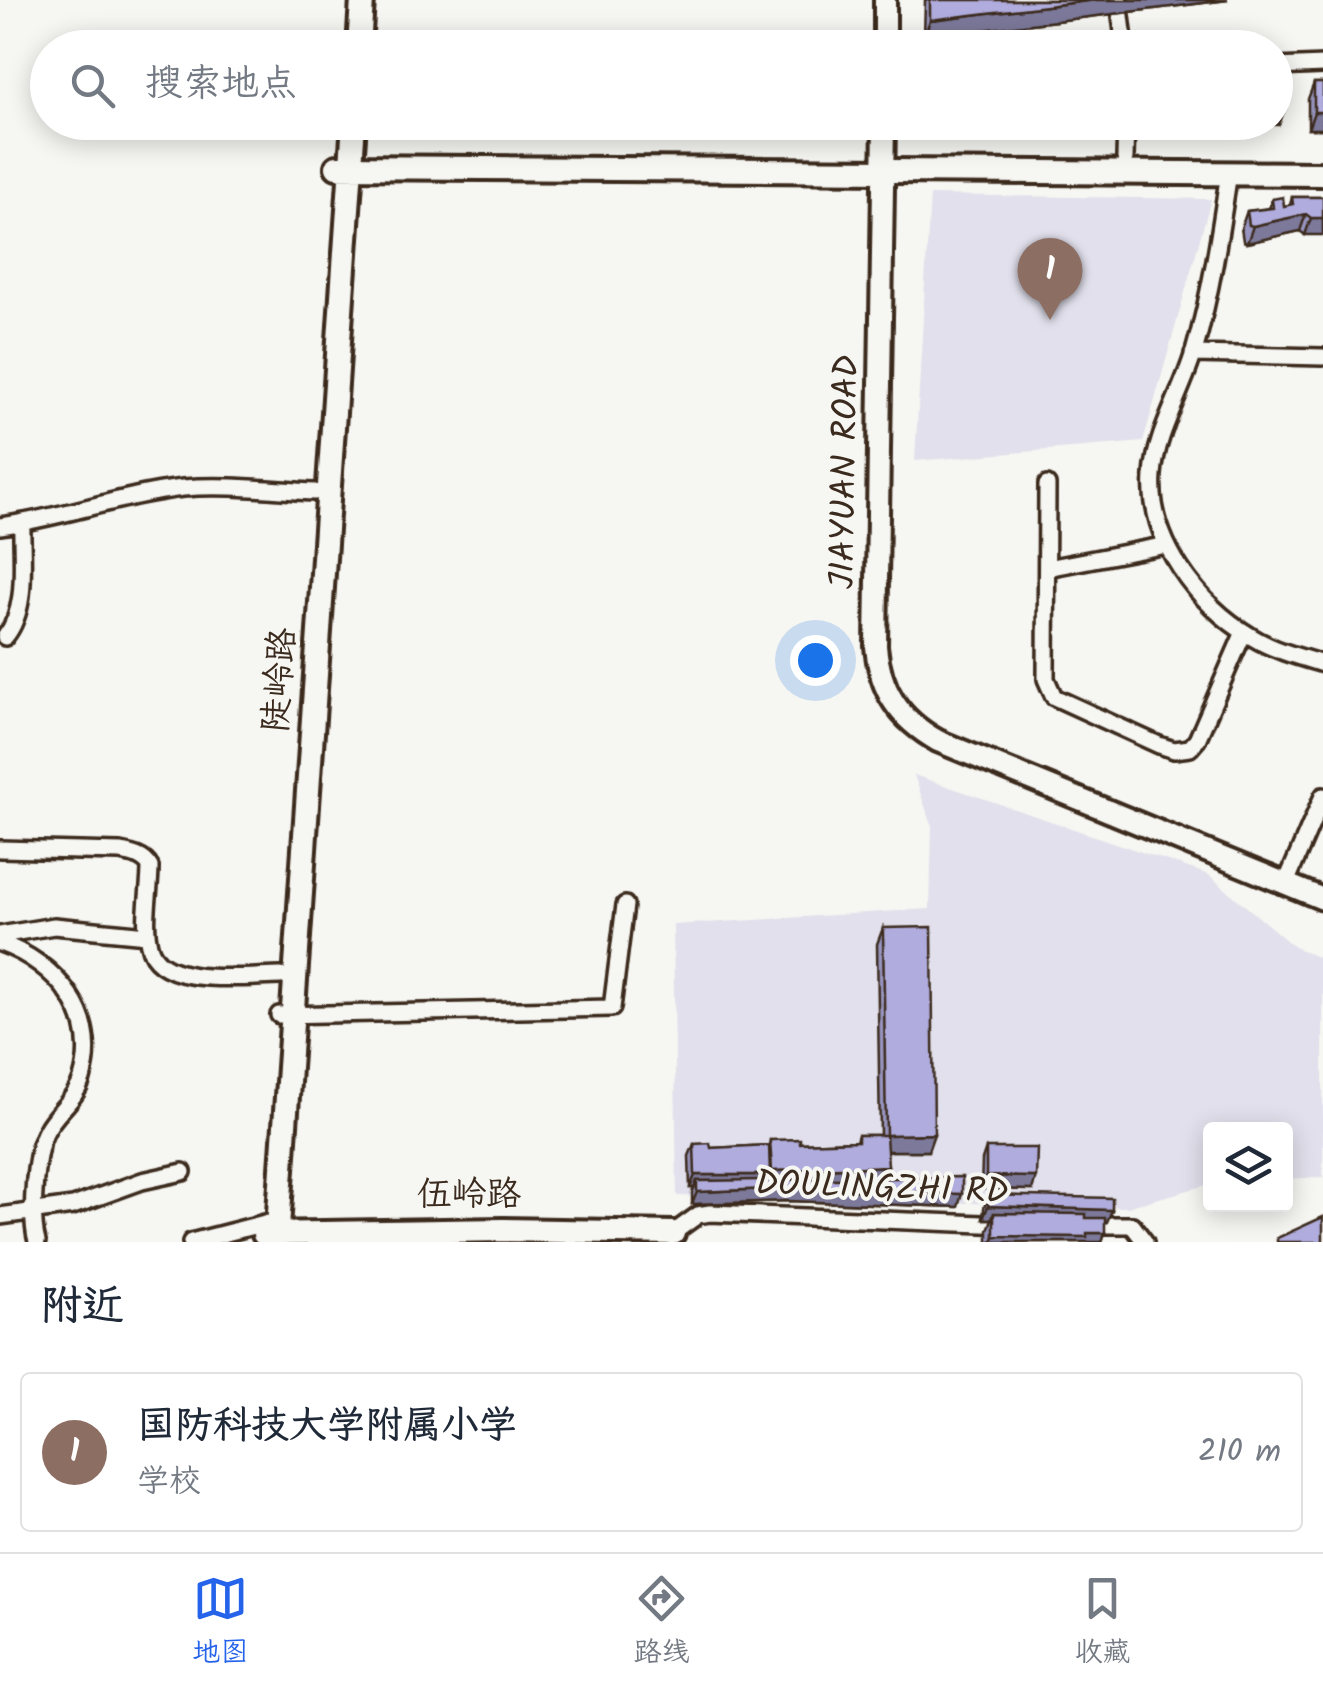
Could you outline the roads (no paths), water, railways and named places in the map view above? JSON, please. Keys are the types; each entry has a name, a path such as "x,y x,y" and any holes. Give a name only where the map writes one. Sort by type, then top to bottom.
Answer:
{"main road":[{"path":"346,30 348,0"},
{"path":"360,30 362,0"},
{"name":"陡岭路","path":"271,1233 344,160 342,140"},
{"name":"陡岭路","path":"285,1015 282,976 315,492 344,160 349,140"},
{"path":"890,164 1124,158 1323,161"},
{"path":"344,160 890,164 1323,174"},
{"name":"伍岭路","path":"271,1233 670,1231"}],"street":[{"path":"885,0 885,30"},
{"path":"897,30 898,0"},
{"path":"1119,0 1123,30"},
{"path":"1293,66 1323,65"},
{"name":"JIAYUAN ROAD","path":"887,140 890,164"},
{"name":"JIAYUAN ROAD","path":"894,140 890,164 876,646 879,672 892,702 917,729 938,741 1288,878 1323,886"},
{"path":"1124,158 1125,140"},
{"path":"1230,172 1213,277 1193,354 1153,472 1156,520 1167,545 1209,603 1244,632 1290,654 1323,664"},
{"path":"1193,354 1323,357"},
{"path":"1047,485 1046,679 1050,692 1064,703 1174,750 1190,748 1244,632"},
{"path":"0,526 178,489 315,492"},
{"path":"5,637 16,622 20,602 22,523"},
{"path":"1047,568 1167,545"},
{"path":"1288,878 1323,796"},
{"path":"0,850 120,852 146,861 150,867 149,949 156,962 168,970 208,977 282,976"},
{"name":"JIAYUAN ROAD","path":"1288,878 1323,899"},
{"path":"285,1015 612,1008 624,905"},
{"path":"0,934 54,926 148,936"},
{"path":"0,943 38,960 54,973 63,983 83,1031 82,1080 76,1094 49,1126 39,1150 37,1242"},
{"path":"0,1216 73,1206 142,1181 183,1172"},
{"name":"DOULINGZHI RD","path":"670,1231 710,1212 1015,1225"},
{"path":"1074,1225 1132,1224 1145,1242"},
{"path":"191,1242 271,1233"}],"place":[{"name":"国防科技大学附属小学","path":"1050,320"}]}
